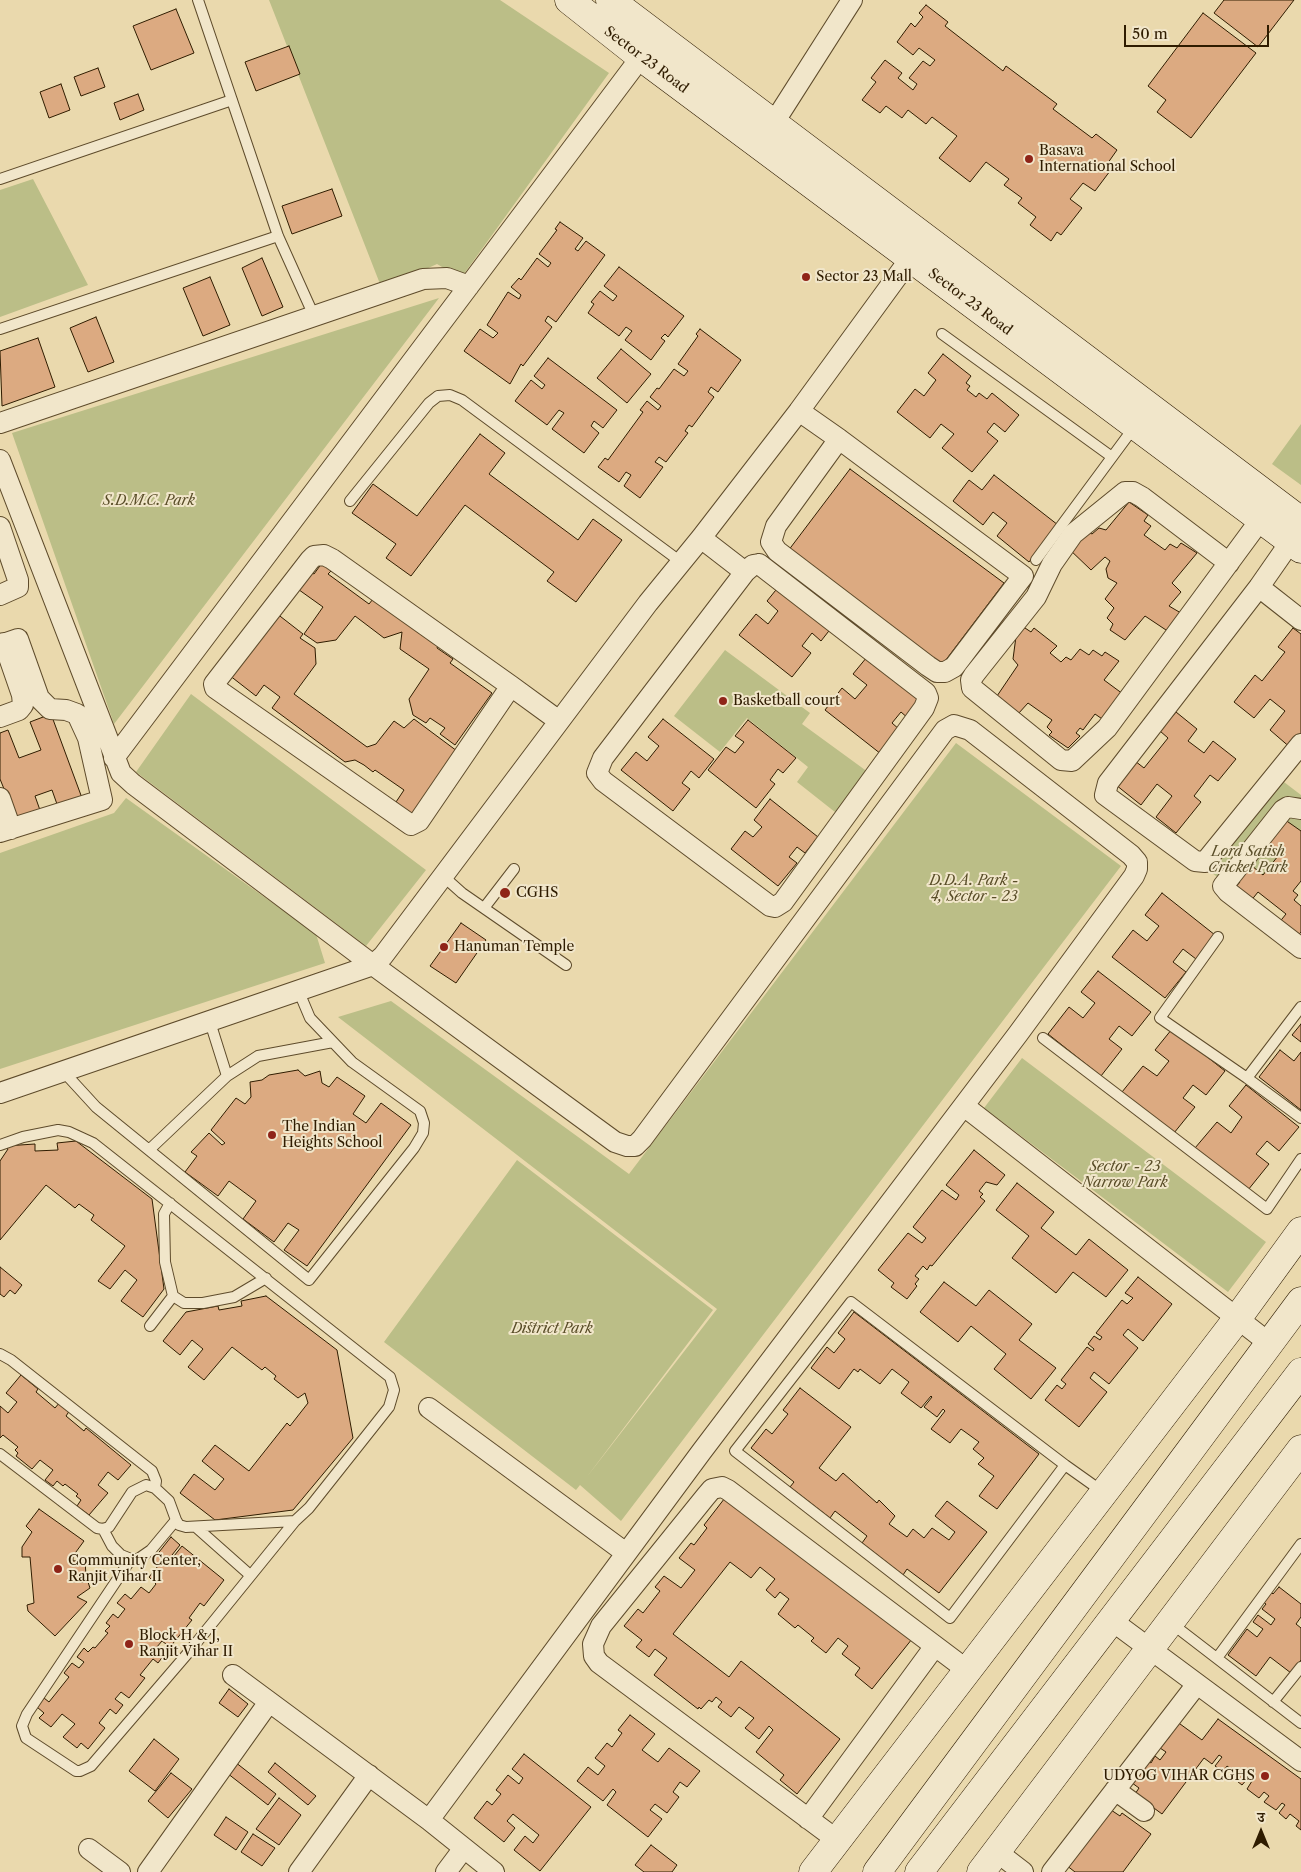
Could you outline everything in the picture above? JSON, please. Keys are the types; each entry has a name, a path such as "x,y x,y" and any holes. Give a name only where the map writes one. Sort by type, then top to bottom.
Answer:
{"street":[{"name":"Sector 23 Road","path":"569,0 641,57 918,248 1142,416 1298,537"},
{"name":"Sector 23 Road","path":"610,0 773,124 918,248"},
{"path":"773,124 852,0"},
{"path":"114,758 641,57"},
{"path":"0,1093 299,992 373,965 383,956 559,721 799,411 918,248"},
{"path":"0,423 423,279 446,278 469,286"},
{"path":"799,411 839,439 1023,576 954,667 945,672 937,672 928,666 777,551 771,542 776,526 839,439"},
{"name":"Sector 23 Road","path":"1142,416 1261,519 1298,537"},
{"path":"0,460 114,758 122,773 133,784 373,965 615,1142 627,1146 635,1146 945,730 954,725 962,726 1132,855 1137,862 1134,876 964,1106 626,1553 430,1820"},
{"path":"1229,562 1142,497 1133,492 1125,492 1073,534 1052,564 1036,597 974,675 971,680 972,688 1061,760 1072,762 1107,728 1261,519"},
{"path":"0,527 18,580 18,587 0,595"},
{"path":"1298,537 1108,783 1105,795 1195,861 1205,862 1301,744"},
{"path":"701,538 746,572"},
{"path":"511,686 419,821 411,825 215,688 214,684 310,560 314,556 324,555 511,686 559,721"},
{"path":"753,565 763,566 926,693 928,698 924,708 783,902 775,907 770,906 602,781 597,773 603,758 746,572 753,565"},
{"path":"1259,587 1301,620"},
{"path":"0,717 19,710 23,705 22,695 2,644 18,639 39,698 50,709 66,710 77,714 88,738 102,800 6,830 0,798"},
{"path":"1301,809 1288,807 1283,810 1223,886 1228,892 1301,948"},
{"path":"964,1106 1269,1344"},
{"path":"812,1872 1237,1319 1301,1230"},
{"path":"877,1872 1301,1301"},
{"path":"919,1872 1301,1372"},
{"path":"429,1408 626,1553"},
{"path":"1022,1872 989,1862 1301,1449"},
{"path":"836,1840 599,1663 594,1656 593,1644 601,1626 712,1488 722,1487 967,1670"},
{"path":"1111,1620 1301,1761"},
{"path":"808,1819 935,1646"},
{"path":"233,1675 430,1820 494,1872"},
{"path":"1052,1872 1197,1684"},
{"path":"148,1872 270,1702"},
{"path":"299,1872 369,1775"},
{"path":"1115,1790 1144,1811"},
{"path":"446,1872 464,1848"},
{"path":"89,1849 120,1872"}],"lane":[{"path":"198,0 278,236 314,316"},
{"path":"0,179 232,100"},
{"path":"0,329 278,236"},
{"path":"942,334 1112,457"},
{"path":"350,501 429,403 438,396 450,395 462,400 681,562"},
{"path":"1036,560 1142,416"},
{"path":"484,908 514,869"},
{"path":"443,876 484,908 566,965"},
{"path":"1218,937 1160,1018 1301,1118"},
{"path":"63,1071 96,1107 309,1280 414,1148 423,1133 424,1123 420,1111 352,1062 310,1018 299,992"},
{"path":"1247,1078 1301,1007"},
{"path":"210,1022 227,1076"},
{"path":"1044,1038 1267,1209 1301,1159"},
{"path":"149,1150 227,1076 258,1056 333,1042"},
{"path":"0,1145 23,1137 58,1130 69,1132 93,1143 390,1377 394,1390 389,1407 309,1508 295,1521 188,1653 91,1766 76,1771 26,1738 22,1726 27,1714 131,1559"},
{"path":"170,1203 164,1214 165,1262 173,1296 184,1304 203,1303 234,1297 266,1278"},
{"path":"150,1326 173,1296"},
{"path":"1065,1465 950,1618 735,1451 851,1302 1065,1465 1104,1492"},
{"path":"0,1354 11,1360 152,1471 156,1482 155,1488"},
{"path":"0,1454 97,1528 109,1527 132,1492 146,1485 155,1488 169,1501 179,1525 197,1528 295,1521"},
{"path":"103,1529 112,1546 121,1555 131,1559 142,1557 176,1520"},
{"path":"197,1528 250,1575"},
{"path":"1217,1658 1301,1544"},
{"path":"1170,1622 1301,1723"},
{"path":"1273,1702 1301,1667"}],"green space":[{"path":"269,0 500,0 609,73 461,278 437,264 382,289"},
{"path":"33,179 88,285 0,317 0,190"},
{"name":"S.D.M.C. Park","path":"439,298 114,724 12,433"},
{"path":"1301,424 1301,485 1272,464"},
{"path":"725,650 810,713 802,724 872,775 840,816 797,782 808,767 747,718 720,752 674,716"},
{"path":"191,694 426,870 366,946 136,772"},
{"name":"D.D.A. Park - 4, Sector - 23","path":"956,743 1121,866 621,1521 580,1485 576,1490 384,1342 517,1160 713,1310 586,1478 717,1309 338,1017 391,1001 629,1174"},
{"name":"Lord Satish Cricket Park","path":"1280,779 1301,795 1301,833 1249,902 1207,869"},
{"path":"126,798 316,934 325,963 0,1069 0,853 114,813"},
{"name":"Sector - 23 Narrow Park","path":"1022,1058 1266,1242 1228,1292 984,1108"}],"building":[{"path":"1224,0 1294,0 1258,47 1214,13"},
{"path":"926,5 948,22 945,26 1003,71 1006,66 1057,104 1053,109 1092,138 1096,134 1117,150 1105,167 1110,171 1095,191 1083,183 1070,199 1082,208 1061,235 1057,232 1051,241 1030,225 1036,217 1018,203 1022,198 1004,185 1009,179 986,162 970,182 939,158 957,136 932,117 926,124 908,110 902,118 886,106 880,113 862,100 876,82 871,78 885,60 902,73 898,78 913,90 917,84 909,78 923,61 930,66 935,60 919,48 913,55 897,42 911,23 915,27 923,17 919,13"},
{"path":"176,9 194,53 151,70 133,26"},
{"path":"1203,13 1256,53 1191,138 1157,112 1166,100 1148,86"},
{"path":"289,46 300,74 256,91 245,62"},
{"path":"98,68 105,87 81,96 74,77"},
{"path":"61,84 70,110 49,118 40,92"},
{"path":"138,94 144,110 120,120 114,103"},
{"path":"332,189 342,216 292,234 282,206"},
{"path":"560,222 583,238 575,249 578,251 586,241 605,255 556,322 548,316 545,321 552,327 523,366 521,364 510,384 464,351 480,329 493,338 498,333 487,325 508,292 519,299 521,295 511,287 519,278 521,280 537,258 548,267 551,263 539,254 557,230 555,229"},
{"path":"262,258 283,307 262,316 242,268"},
{"path":"619,267 684,316 668,337 665,334 661,338 665,341 651,360 625,340 632,331 626,327 619,336 588,313 594,304 591,302 600,291 613,301 617,296 604,286"},
{"path":"210,277 230,325 203,336 183,288"},
{"path":"96,317 114,362 88,372 70,328"},
{"path":"700,329 741,360 718,392 711,387 708,392 714,397 692,427 689,425 685,431 688,433 666,462 659,457 655,462 663,467 640,498 624,486 631,475 626,472 619,482 598,467 605,458 608,460 643,412 640,410 647,401 658,410 661,406 650,397 657,388 659,389 674,369 684,376 688,371 678,364 698,336 696,334"},
{"path":"38,338 55,387 2,406 0,351"},
{"path":"621,349 651,374 627,403 597,378"},
{"path":"943,354 971,376 966,383 970,386 967,390 976,397 979,393 987,399 992,393 1019,415 1005,432 994,423 987,432 998,441 972,472 942,448 954,434 941,424 930,438 897,412 915,389 924,396 936,380 928,373"},
{"path":"548,358 617,410 603,428 594,421 591,426 599,433 584,453 552,429 564,413 559,410 547,425 515,401 531,380 542,389 545,385 534,376"},
{"path":"480,434 505,453 489,474 578,540 593,519 622,540 576,602 547,581 554,572 465,505 411,576 386,558 396,544 352,513 373,484 417,516"},
{"path":"850,469 1004,583 942,665 788,551"},
{"path":"994,475 1058,525 1029,562 997,536 1007,523 993,512 983,525 953,501 969,480 982,490"},
{"path":"1129,502 1148,515 1144,521 1151,526 1144,535 1165,550 1170,544 1177,548 1181,543 1197,553 1172,583 1181,592 1169,606 1186,616 1172,634 1145,616 1125,640 1110,630 1113,624 1107,618 1114,608 1105,599 1117,583 1108,578 1106,569 1110,561 1105,557 1091,570 1067,547 1087,531 1092,534 1099,528 1106,530"},
{"path":"322,563 332,570 328,574 369,604 373,599 438,645 437,648 453,659 450,663 492,693 455,745 440,734 445,728 430,718 426,723 413,715 409,699 429,669 400,649 402,632 384,638 355,616 336,640 317,643 304,634 323,607 295,587 307,570 314,574"},
{"path":"780,585 832,627 821,641 812,633 802,646 811,653 792,677 739,635 756,614 768,624 778,611 767,601"},
{"path":"276,613 303,634 300,638 315,648 316,664 294,694 367,747 376,744 394,721 404,728 414,719 461,754 414,816 396,802 404,790 375,770 373,772 355,760 345,762 272,708 280,697 264,685 256,696 229,675"},
{"path":"1022,626 1031,632 1034,628 1057,646 1050,653 1061,662 1066,657 1071,660 1080,649 1089,655 1093,650 1102,656 1105,652 1119,661 1104,680 1123,694 1108,723 1095,714 1083,730 1080,728 1076,733 1080,736 1068,748 1049,735 1052,732 1047,727 1052,720 1028,703 1018,714 997,696 1018,665 1013,659 1017,629"},
{"path":"1293,628 1301,634 1301,738 1292,749 1270,730 1285,711 1270,699 1254,718 1234,702 1255,675 1262,681 1285,652 1278,647"},
{"path":"867,657 923,702 909,719 901,712 892,723 900,730 881,754 825,710 842,688 855,699 867,685 853,674"},
{"path":"1176,712 1197,729 1188,741 1204,753 1213,741 1236,759 1218,781 1210,775 1194,796 1201,802 1176,833 1156,817 1172,796 1157,784 1141,805 1116,785 1135,761 1144,768 1168,738 1160,731"},
{"path":"51,714 82,798 58,807 52,790 35,796 41,813 17,821 0,779 0,733 8,730 19,758 41,750 30,722"},
{"path":"663,719 714,759 699,778 691,771 682,783 690,789 673,811 621,770 636,752 647,761 659,746 648,737"},
{"path":"748,720 796,758 783,773 778,769 770,780 775,784 756,808 708,770 726,747 735,753 744,742 735,736"},
{"path":"770,799 818,837 805,853 797,847 789,857 797,863 778,886 731,849 745,831 753,837 762,827 754,820"},
{"path":"1281,817 1301,831 1301,881 1293,891 1298,895 1294,900 1301,906 1301,932 1296,938 1278,924 1286,914 1258,892 1250,902 1234,889 1240,882 1233,877 1246,861 1263,875 1278,856 1261,842"},
{"path":"1162,893 1215,935 1196,959 1183,949 1173,962 1186,972 1165,998 1112,957 1133,930 1147,941 1159,926 1145,915"},
{"path":"461,923 486,940 456,983 430,966"},
{"path":"1098,971 1151,1012 1132,1036 1119,1026 1109,1039 1122,1049 1101,1076 1048,1034 1069,1007 1083,1018 1095,1003 1081,992"},
{"path":"1301,1024 1301,1042 1292,1035"},
{"path":"1172,1029 1225,1071 1206,1095 1193,1085 1183,1098 1195,1107 1174,1133 1122,1092 1143,1066 1157,1076 1169,1061 1155,1050"},
{"path":"1280,1050 1294,1061 1301,1052 1301,1110 1259,1077"},
{"path":"298,1070 305,1076 320,1071 322,1083 329,1087 337,1077 365,1096 353,1114 366,1123 381,1103 411,1125 307,1266 284,1250 299,1230 288,1223 274,1242 243,1219 256,1201 229,1181 218,1196 185,1172 197,1156 191,1152 209,1133 222,1145 225,1143 211,1130 236,1098 245,1104 251,1097 250,1082 262,1080 269,1075"},
{"path":"1246,1085 1299,1127 1279,1151 1267,1141 1256,1154 1269,1164 1248,1190 1195,1148 1217,1122 1231,1133 1242,1117 1229,1106"},
{"path":"76,1141 152,1199 164,1289 143,1317 121,1301 137,1280 125,1270 110,1289 98,1281 125,1246 91,1220 94,1215 79,1204 75,1208 46,1185 0,1240 0,1161 8,1149 5,1146 35,1144 35,1151 58,1150 57,1143"},
{"path":"974,1150 1005,1175 997,1185 986,1182 979,1191 983,1194 980,1197 985,1201 932,1266 930,1265 927,1270 923,1266 915,1276 919,1279 915,1284 917,1286 907,1299 891,1287 894,1283 878,1270 908,1233 922,1243 926,1238 913,1227 942,1190 956,1200 959,1195 946,1185"},
{"path":"1017,1183 1054,1212 1041,1228 1076,1255 1089,1239 1128,1270 1106,1297 1073,1272 1056,1293 1012,1258 1029,1236 996,1210"},
{"path":"0,1267 22,1285 15,1294 10,1290 4,1297 0,1294"},
{"path":"1138,1277 1172,1304 1143,1341 1128,1329 1123,1335 1138,1348 1109,1384 1094,1372 1090,1378 1107,1392 1079,1427 1045,1400 1057,1385 1062,1389 1066,1384 1061,1380 1087,1347 1093,1351 1094,1349 1088,1344 1094,1336 1100,1340 1102,1337 1096,1333 1122,1300 1127,1304 1133,1298 1125,1293"},
{"path":"944,1282 976,1306 989,1290 1032,1324 1019,1340 1056,1368 1031,1399 994,1369 1006,1354 971,1326 958,1342 920,1312"},
{"path":"266,1296 337,1350 353,1438 293,1510 215,1520 180,1493 194,1474 215,1490 224,1479 202,1461 215,1445 249,1471 287,1423 290,1426 308,1403 305,1393 298,1398 274,1379 276,1376 265,1367 262,1370 232,1347 204,1380 188,1367 203,1349 192,1340 180,1355 163,1341 186,1312 218,1306 219,1310 242,1306 241,1301"},
{"path":"854,1312 1039,1454 997,1509 979,1496 994,1476 978,1464 984,1458 973,1449 979,1442 961,1429 950,1443 931,1429 945,1411 943,1409 937,1417 924,1407 931,1396 921,1408 901,1393 909,1382 892,1369 880,1384 860,1369 858,1372 854,1369 839,1389 811,1368 827,1347 834,1353 845,1339 838,1333"},
{"path":"21,1375 38,1389 36,1392 55,1408 60,1402 70,1410 66,1416 84,1431 86,1428 131,1465 118,1480 108,1472 98,1485 108,1493 89,1515 77,1506 81,1500 76,1496 78,1494 65,1484 63,1486 57,1481 53,1486 45,1480 53,1470 40,1460 32,1469 16,1456 18,1453 15,1450 18,1447 3,1435 0,1438 0,1406 8,1413 17,1402 6,1393"},
{"path":"800,1388 851,1427 819,1468 836,1481 843,1473 877,1503 879,1500 895,1516 889,1524 907,1537 913,1529 924,1538 932,1528 949,1540 955,1532 935,1516 947,1501 987,1532 939,1593 907,1569 903,1575 862,1543 867,1536 835,1511 830,1518 790,1487 794,1482 751,1448 766,1429 772,1434 788,1414 783,1410"},
{"path":"728,1494 912,1639 872,1689 855,1675 860,1668 842,1654 848,1646 838,1638 826,1653 811,1641 814,1638 798,1625 795,1628 778,1614 789,1599 780,1592 775,1598 766,1590 775,1579 760,1567 751,1578 730,1562 673,1634 729,1677 741,1661 840,1739 797,1794 780,1780 784,1775 756,1752 773,1730 769,1726 759,1739 745,1728 754,1718 739,1707 731,1717 718,1707 722,1702 716,1697 712,1702 709,1700 701,1709 699,1707 698,1709 654,1675 667,1658 655,1649 649,1657 636,1647 642,1640 624,1626 638,1609 643,1613 660,1591 655,1587 664,1576 681,1588 695,1570 679,1558 691,1543 694,1545 707,1528 704,1525"},
{"name":"Community Center, Ranjit Vihar II","path":"39,1509 84,1541 73,1556 73,1561 85,1560 86,1576 71,1576 71,1582 88,1582 90,1588 77,1597 87,1602 55,1636 28,1611 27,1605 34,1603 30,1557 22,1557 22,1547 32,1532 26,1526"},
{"name":"Block H & J, Ranjit Vihar II","path":"171,1537 180,1545 172,1555 174,1556 182,1546 224,1580 204,1606 200,1603 189,1618 192,1620 170,1647 162,1641 156,1648 164,1655 158,1663 153,1659 140,1675 145,1678 129,1698 121,1692 115,1699 123,1705 116,1714 110,1709 99,1723 105,1728 88,1749 81,1743 77,1748 63,1737 75,1724 62,1714 51,1727 39,1718 44,1713 37,1707 44,1698 49,1702 69,1677 64,1673 72,1663 79,1668 84,1662 77,1657 84,1648 88,1652 93,1647 95,1648 108,1633 105,1631 110,1626 106,1623 113,1614 118,1618 125,1609 117,1603 125,1594 131,1599 141,1587 149,1593 156,1584 149,1577 158,1566 152,1561"},
{"path":"1279,1587 1301,1604 1301,1617 1296,1624 1301,1628 1301,1660 1291,1673 1270,1657 1256,1676 1228,1655 1247,1629 1257,1637 1263,1629 1253,1622 1258,1615 1271,1625 1275,1619 1262,1609 1266,1604 1263,1602 1271,1592 1273,1594"},
{"path":"229,1689 248,1704 238,1717 219,1703"},
{"path":"630,1715 655,1734 642,1750 658,1762 669,1748 700,1771 687,1787 680,1782 673,1792 679,1797 667,1813 655,1804 650,1810 662,1819 648,1837 607,1805 616,1792 613,1789 603,1801 577,1781 588,1767 598,1775 605,1766 595,1758 607,1743 612,1747 622,1733 618,1730"},
{"name":"UDYOG VIHAR CGHS","path":"1218,1719 1301,1779 1301,1830 1296,1826 1299,1821 1290,1814 1286,1819 1279,1813 1285,1805 1282,1803 1276,1810 1264,1802 1269,1796 1264,1792 1259,1798 1247,1789 1252,1781 1248,1778 1242,1785 1233,1778 1236,1773 1227,1766 1223,1772 1215,1766 1222,1757 1219,1755 1212,1764 1204,1758 1162,1814 1135,1794 1139,1788 1128,1780 1144,1758 1151,1763 1155,1756 1160,1760 1166,1752 1160,1748 1170,1736 1167,1734 1176,1721 1202,1740"},
{"path":"154,1739 179,1759 155,1791 129,1771"},
{"path":"524,1754 591,1807 540,1871 514,1850 525,1836 533,1843 539,1835 513,1814 507,1821 515,1828 504,1842 474,1818 487,1801 492,1805 501,1794 496,1790 508,1775 519,1784 523,1778 512,1769"},
{"path":"235,1762 276,1794 268,1805 227,1773"},
{"path":"275,1763 316,1796 308,1805 268,1772"},
{"path":"171,1773 192,1789 168,1818 148,1801"},
{"path":"279,1798 301,1815 279,1845 256,1829"},
{"name":"UDYOG VIHAR CGHS","path":"1108,1808 1120,1816 1122,1813 1151,1834 1123,1872 1075,1872 1066,1865"},
{"path":"226,1817 248,1832 236,1850 214,1835"},
{"path":"253,1834 275,1848 262,1866 241,1852"},
{"path":"651,1845 677,1865 672,1872 644,1872 635,1865"}],"place":[{"name":"Basava International School","path":"1029,159"},
{"name":"Sector 23 Mall","path":"806,277"},
{"name":"Basketball court","path":"723,701"},
{"name":"CGHS","path":"505,893"},
{"name":"Hanuman Temple","path":"444,947"},
{"name":"The Indian Heights School","path":"272,1135"},
{"name":"Community Center, Ranjit Vihar II","path":"58,1569"},
{"name":"Block H & J, Ranjit Vihar II","path":"129,1644"},
{"name":"UDYOG VIHAR CGHS","path":"1265,1776"}],"park label":[{"name":"District Park","path":"552,1329"}]}
